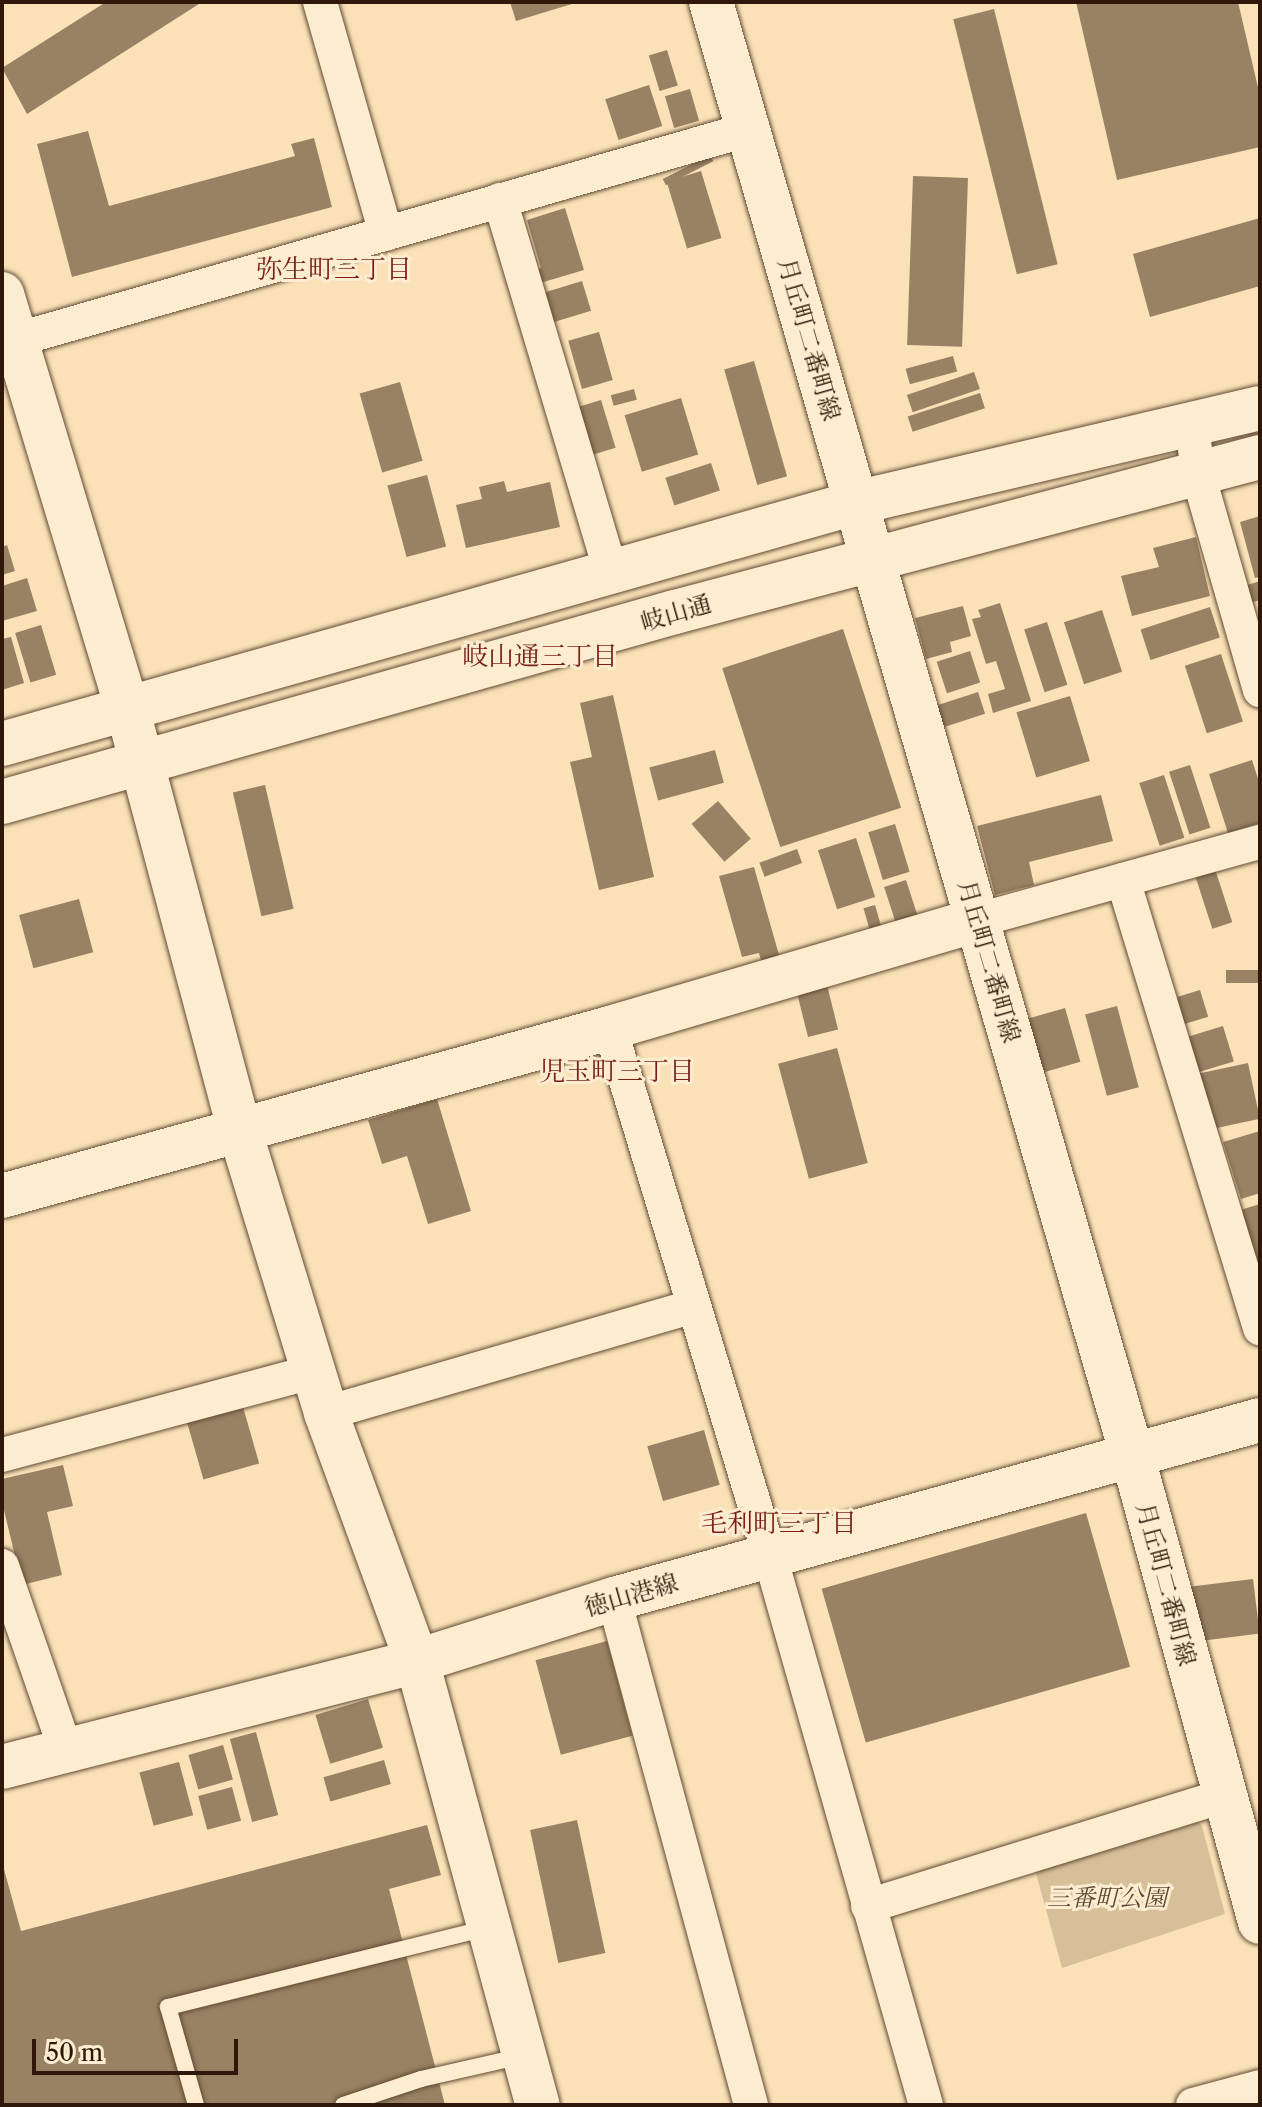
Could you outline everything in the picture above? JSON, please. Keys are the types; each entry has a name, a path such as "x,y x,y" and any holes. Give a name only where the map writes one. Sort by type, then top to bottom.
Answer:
{"street":[{"path":"320,2 386,234"},
{"name":"月丘町二番町線","path":"711,2 750,129 870,564 978,920 1133,1458 1223,1796 1260,1922"},
{"path":"8,341 750,129"},
{"path":"500,200 610,570"},
{"path":"2,294 8,341 128,711 239,1128 326,1413 417,1661 493,1927 538,2105"},
{"path":"2,744 128,711 610,570 855,503 1260,408"},
{"path":"1192,424 1198,474 1260,690"},
{"name":"岐山通","path":"2,802 143,766 675,612 870,564 1260,457"},
{"path":"2,1196 239,1128 610,1028 978,920 1260,842"},
{"path":"1123,880 1260,1329"},
{"path":"610,1028 692,1307 770,1556 926,2105"},
{"path":"326,1413 692,1307"},
{"path":"2,1455 315,1371"},
{"name":"徳山港線","path":"2,1767 417,1661 614,1599 1133,1458 1260,1420"},
{"path":"2,1566 66,1751"},
{"path":"614,1599 751,2105"},
{"path":"868,1906 1223,1796"},
{"path":"1193,2105 1260,2087"}],"lane":[{"path":"196,2105 168,2007 493,1927"},
{"path":"343,2105 421,2079 524,2056"}],"green space":[{"name":"三番町公園","path":"1195,1819 1202,1826 1225,1914 1062,1968 1034,1866"}],"building":[{"path":"106,2 202,2 27,114 2,68"},
{"path":"510,2 575,2 575,3 516,21"},
{"path":"1076,2 1238,2 1260,96 1260,147 1117,180"},
{"path":"994,9 1058,264 1017,274 953,19"},
{"path":"667,50 678,85 660,91 649,56"},
{"path":"649,85 662,126 619,140 605,99"},
{"path":"690,89 699,121 674,128 665,96"},
{"path":"88,131 109,206 295,156 291,144 314,138 332,207 72,277 37,144"},
{"path":"710,155 713,161 666,185 663,179"},
{"path":"701,171 721,238 687,248 667,182"},
{"path":"913,176 968,178 962,347 907,345"},
{"path":"565,208 584,270 530,286 526,272 541,268 527,220"},
{"path":"1260,218 1260,286 1150,317 1133,254"},
{"path":"582,281 591,311 551,323 542,293"},
{"path":"599,332 613,380 582,389 568,341"},
{"path":"953,356 957,371 910,384 906,369"},
{"path":"754,361 787,476 757,485 724,370"},
{"path":"974,372 980,389 913,412 907,395"},
{"path":"400,382 423,461 382,472 360,394"},
{"path":"634,389 637,400 614,406 611,395"},
{"path":"980,393 985,408 913,432 908,416"},
{"path":"681,398 698,454 642,472 625,415"},
{"path":"601,400 616,448 592,455 577,407"},
{"path":"711,463 720,491 674,505 665,478"},
{"path":"427,475 446,546 407,557 387,486"},
{"path":"504,481 507,492 550,482 560,527 466,548 456,505 482,499 479,487"},
{"path":"1260,516 1260,577 1255,578 1240,522"},
{"path":"1196,537 1210,596 1132,616 1121,576 1159,567 1153,548"},
{"path":"7,545 15,571 2,575 2,547"},
{"path":"27,578 37,611 2,621 2,586"},
{"path":"1260,581 1260,600 1247,604 1241,587"},
{"path":"1000,603 1031,701 993,713 988,694 1005,689 996,661 986,664 972,619 981,617 978,610"},
{"path":"963,606 971,636 950,642 952,652 926,659 915,618"},
{"path":"1210,607 1220,637 1150,660 1141,630"},
{"path":"1102,610 1122,672 1084,684 1064,622"},
{"path":"1047,622 1067,685 1045,692 1024,629"},
{"path":"41,625 56,675 30,683 15,633"},
{"path":"843,629 901,808 780,847 722,668"},
{"path":"11,637 24,683 2,690 2,639"},
{"path":"970,651 980,682 947,693 937,662"},
{"path":"1221,654 1243,722 1207,733 1185,666"},
{"path":"978,692 985,714 941,728 934,706"},
{"path":"613,695 654,877 599,890 570,762 592,757 580,703"},
{"path":"1070,696 1090,761 1036,777 1016,712"},
{"path":"715,750 724,783 658,800 649,768"},
{"path":"1252,760 1260,785 1260,823 1228,833 1209,774"},
{"path":"1190,765 1210,828 1189,835 1169,772"},
{"path":"1164,775 1184,838 1160,846 1139,783"},
{"path":"265,785 294,909 261,916 233,792"},
{"path":"1101,795 1113,841 1029,862 1034,885 995,895 977,826"},
{"path":"718,801 751,839 724,862 692,824"},
{"path":"895,824 910,872 883,880 868,832"},
{"path":"856,838 875,897 837,909 818,850"},
{"path":"797,849 802,863 765,877 759,863"},
{"path":"754,867 781,962 763,967 759,953 742,957 719,876"},
{"path":"1215,869 1232,922 1212,929 1195,875"},
{"path":"906,880 919,920 897,927 884,887"},
{"path":"79,899 93,952 33,968 19,915"},
{"path":"875,905 882,929 870,932 863,908"},
{"path":"1226,970 1260,970 1260,983 1226,983"},
{"path":"825,977 838,1029 808,1037 795,984"},
{"path":"1200,990 1208,1017 1176,1027 1167,1000"},
{"path":"1117,1006 1139,1087 1107,1096 1085,1015"},
{"path":"1065,1008 1080,1062 1036,1075 1021,1021"},
{"path":"1223,1026 1234,1061 1189,1075 1178,1040"},
{"path":"837,1048 868,1163 809,1179 778,1064"},
{"path":"1248,1063 1260,1119 1211,1129 1199,1073"},
{"path":"437,1099 471,1211 428,1224 407,1156 382,1164 368,1120"},
{"path":"1260,1131 1260,1193 1241,1199 1223,1142"},
{"path":"1260,1204 1260,1268 1246,1272 1227,1214"},
{"path":"241,1400 259,1463 203,1479 185,1416"},
{"path":"704,1430 720,1485 663,1501 647,1446"},
{"path":"63,1465 73,1506 47,1512 62,1575 22,1585 2,1502 2,1479"},
{"path":"1086,1513 1130,1667 866,1743 822,1589"},
{"path":"1253,1579 1260,1634 1198,1641 1191,1587"},
{"path":"607,1641 632,1736 561,1755 536,1660"},
{"path":"368,1699 383,1748 330,1764 315,1715"},
{"path":"256,1732 278,1815 252,1822 230,1739"},
{"path":"223,1745 233,1780 198,1790 188,1755"},
{"path":"384,1760 391,1784 330,1801 323,1777"},
{"path":"179,1762 193,1815 154,1826 139,1773"},
{"path":"232,1787 241,1821 207,1830 198,1796"},
{"path":"577,1820 605,1953 558,1963 530,1830"},
{"path":"427,1825 441,1875 389,1889 445,2105 2,2105 2,1862 21,1931"}],"district":[{"name":"弥生町三丁目","path":"334,270"},
{"name":"岐山通三丁目","path":"540,657"},
{"name":"児玉町三丁目","path":"617,1072"},
{"name":"毛利町三丁目","path":"779,1524"}]}
